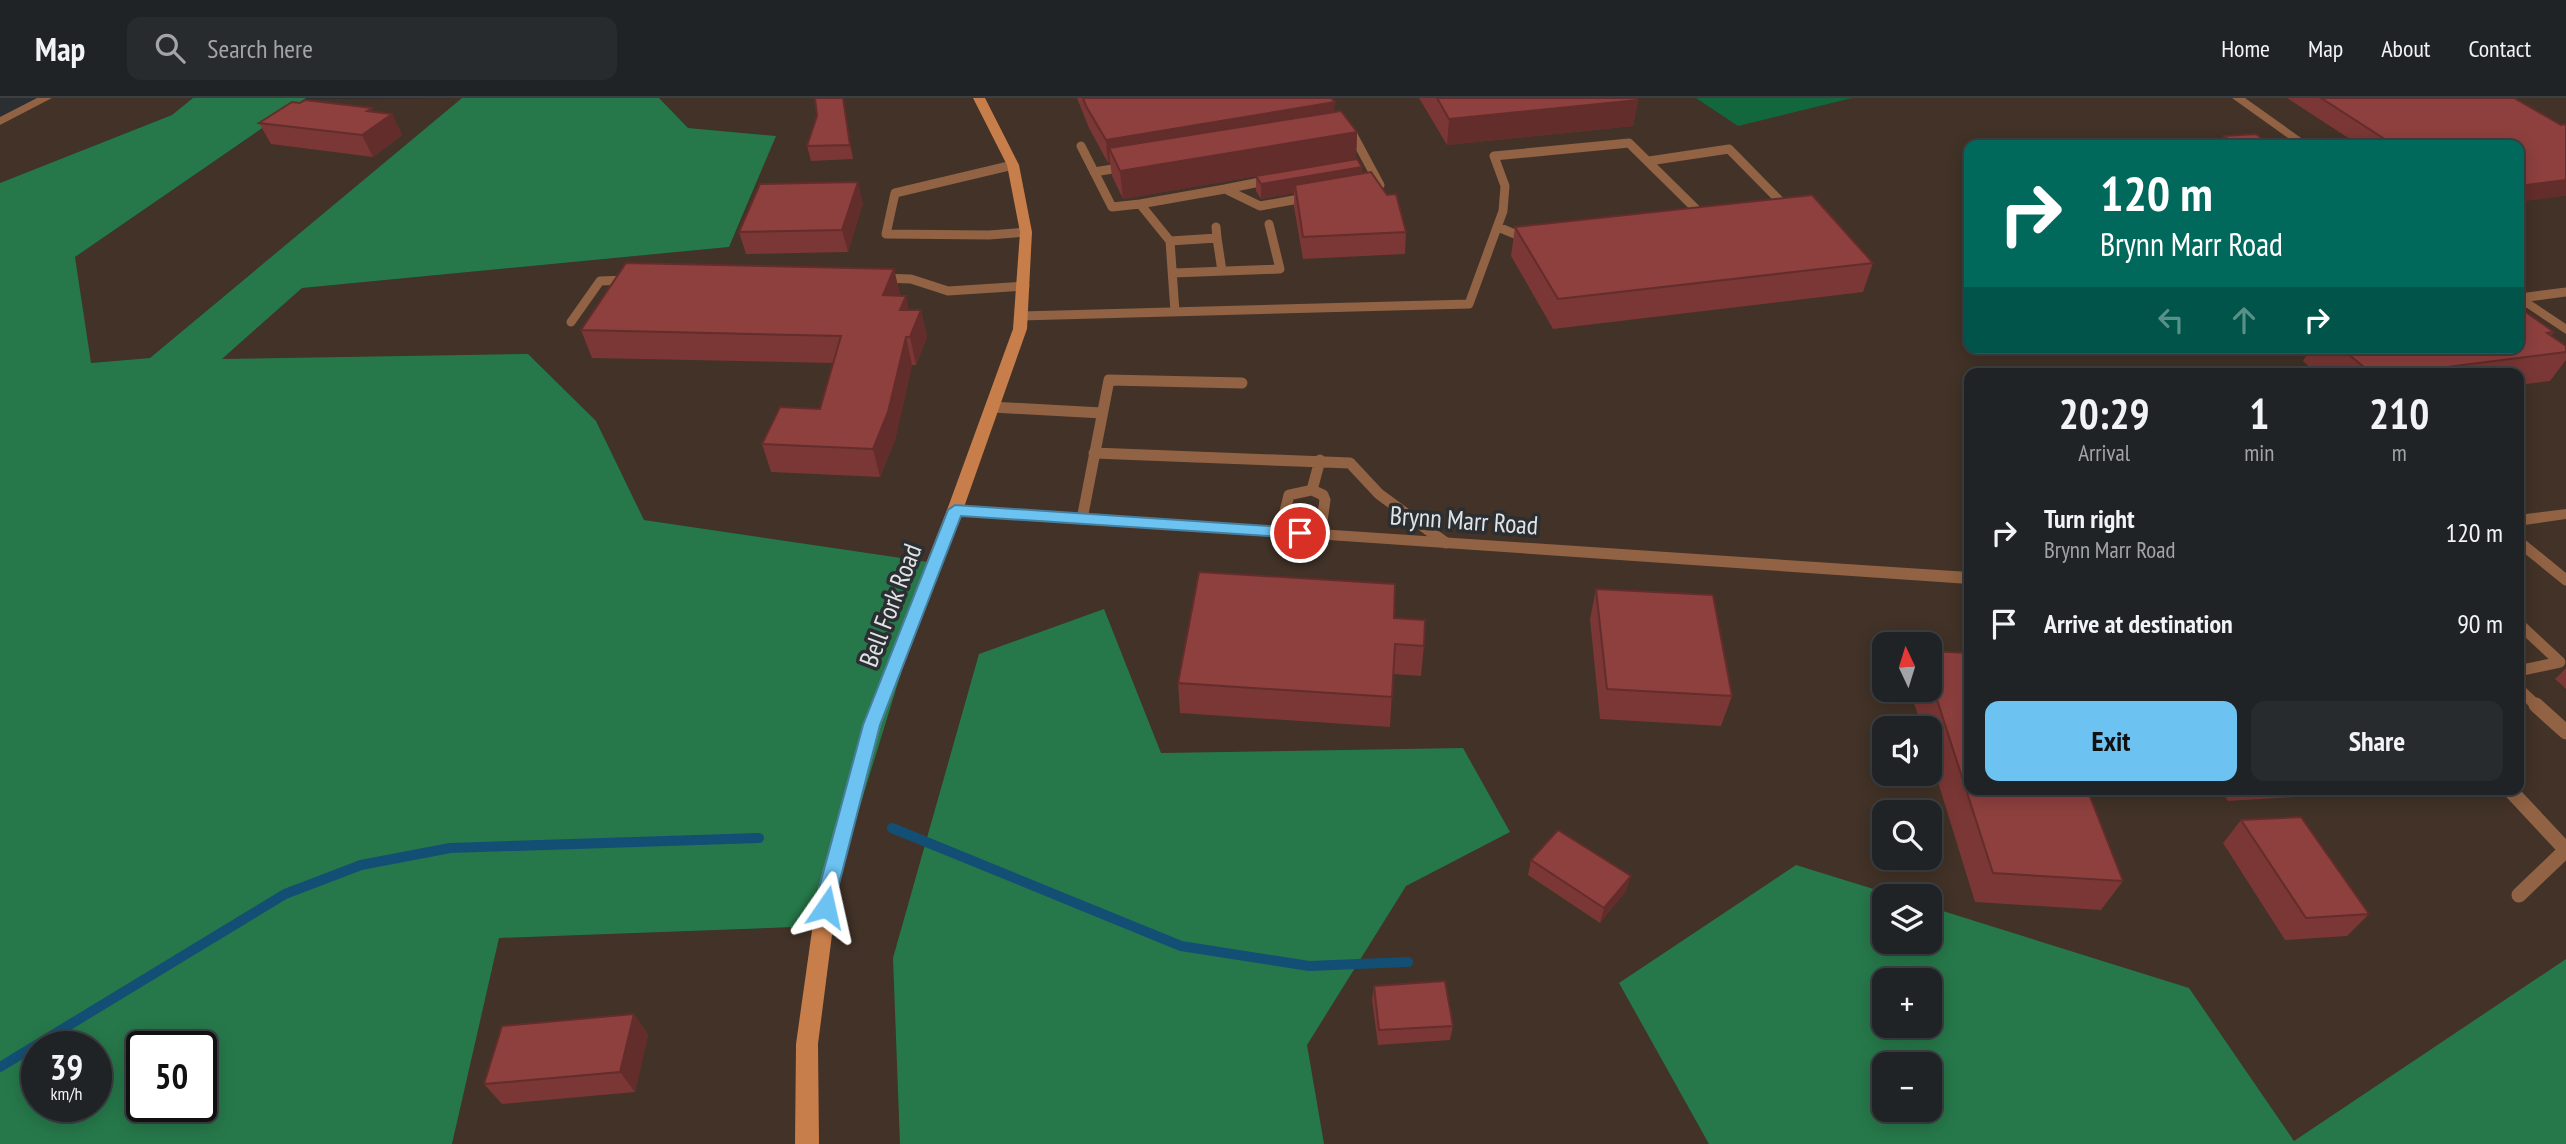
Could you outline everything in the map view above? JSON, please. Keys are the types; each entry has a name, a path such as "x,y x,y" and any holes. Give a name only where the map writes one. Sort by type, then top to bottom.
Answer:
{"main road":[{"name":"Bell Fork Road","path":"807,1144 807,1044 828,888 872,725 955,510 1020,329 1026,232 1013,165 980,98"}],"street":[{"path":"0,122 46,98"},
{"path":"2238,98 2298,140"},
{"path":"2524,301 2566,330"},
{"name":"Brynn Marr Road","path":"955,510 1964,578"},
{"path":"2524,520 2566,514"}],"lane":[{"path":"1336,131 1347,125 1380,185 1353,190"},
{"path":"1021,316 1469,304 1503,211 1505,186 1494,156 1629,143 1704,217 1691,219"},
{"path":"1081,146 1112,207 1283,178"},
{"path":"1649,161 1729,149 1785,206"},
{"path":"1357,166 1369,164"},
{"path":"1013,165 895,193 886,234 989,235 1026,232"},
{"path":"1094,172 1134,165"},
{"path":"1225,189 1259,206 1326,194"},
{"path":"1140,204 1170,241 1175,312"},
{"path":"1173,273 1280,269 1269,224"},
{"path":"1498,227 1521,239 1532,240"},
{"path":"1170,241 1217,233 1222,271"},
{"path":"869,277 911,279 948,290 1024,286"},
{"path":"571,322 600,281 640,280"},
{"path":"2524,297 2564,294"},
{"path":"1082,519 1109,380 1242,383"},
{"path":"992,407 1102,412"},
{"path":"1094,453 1350,463 1378,494 1446,543"},
{"path":"1312,490 1320,460"},
{"path":"1280,532 1289,495 1312,490 1323,495 1325,500 1320,535"},
{"path":"2524,546 2566,580"},
{"path":"2524,629 2560,662 2524,670"},
{"path":"2524,694 2566,732"},
{"path":"2514,795 2566,850 2519,895"}],"shaded area":[{"path":"46,98 193,98 172,115 0,183 0,122"},
{"path":"462,98 150,358 90,363 75,257 305,99"},
{"path":"659,98 2566,98 2566,511 2524,517 2524,368 1964,368 1964,795 2524,795 2524,520 2566,514 2566,1144 452,1144 498,938 823,926 934,564 644,520 596,421 221,360 301,288 729,247 775,137 688,128"}],"green space":[{"path":"193,98 306,98 75,257 91,363 150,358 462,98 659,98 688,128 776,136 729,247 302,288 222,359 528,354 596,421 644,520 935,563 823,926 499,938 452,1144 0,1144 0,183 172,115"},
{"path":"1696,98 1852,98 1738,126"},
{"path":"1104,609 1161,753 1463,748 1510,832 1406,886 1307,1045 1324,1144 900,1144 893,958 979,654"},
{"path":"1796,865 1872,889 1872,954 1942,954 1942,911 2189,988 2294,1141 2566,959 2566,1144 1709,1144 1619,983"}],"building":[{"path":"815,98 843,98 850,145 807,146 817,116"},
{"path":"1083,98 1331,98 1335,102 1106,140"},
{"path":"1437,98 1636,98 1638,100 1449,119"},
{"path":"2321,98 2514,98 2561,125 2566,124 2566,180 2524,185 2524,140 2386,140"},
{"path":"305,100 372,108 367,111 392,114 362,135 259,123 292,102 300,103"},
{"path":"1341,111 1357,132 1120,171 1109,148"},
{"path":"2256,134 2264,140 2229,140 2224,136"},
{"path":"1357,159 1362,167 1261,184 1256,176"},
{"path":"1371,172 1387,195 1396,194 1406,232 1303,237 1295,185"},
{"path":"858,182 842,230 739,232 760,184"},
{"path":"1812,195 1873,263 1558,299 1515,227"},
{"path":"626,263 894,269 883,295 906,296 900,310 921,310 910,337 906,337 888,412 873,449 762,444 780,407 820,409 841,336 581,330"},
{"path":"2524,311 2554,332 2547,333 2566,346 2566,352 2439,368 2365,368 2348,354 2524,354"},
{"path":"1199,572 1395,584 1394,618 1425,620 1424,646 1395,644 1392,697 1178,683"},
{"path":"1596,589 1713,595 1732,696 1607,689"},
{"path":"1942,652 1964,653 1964,783 1938,702 1942,702"},
{"path":"1968,795 2089,795 2123,881 1993,873"},
{"path":"2301,817 2369,914 2306,918 2241,820"},
{"path":"1558,830 1631,876 1604,908 1531,860"},
{"path":"1445,981 1453,1026 1379,1030 1374,986"},
{"path":"634,1014 620,1072 484,1084 502,1026"}],"waterway":[{"path":"892,828 1181,946 1309,966 1408,962"},
{"path":"0,1067 285,894 361,865 450,848 759,838"}],"route":[{"path":"826,907 828,888 872,725 955,510 1300,533"}]}
